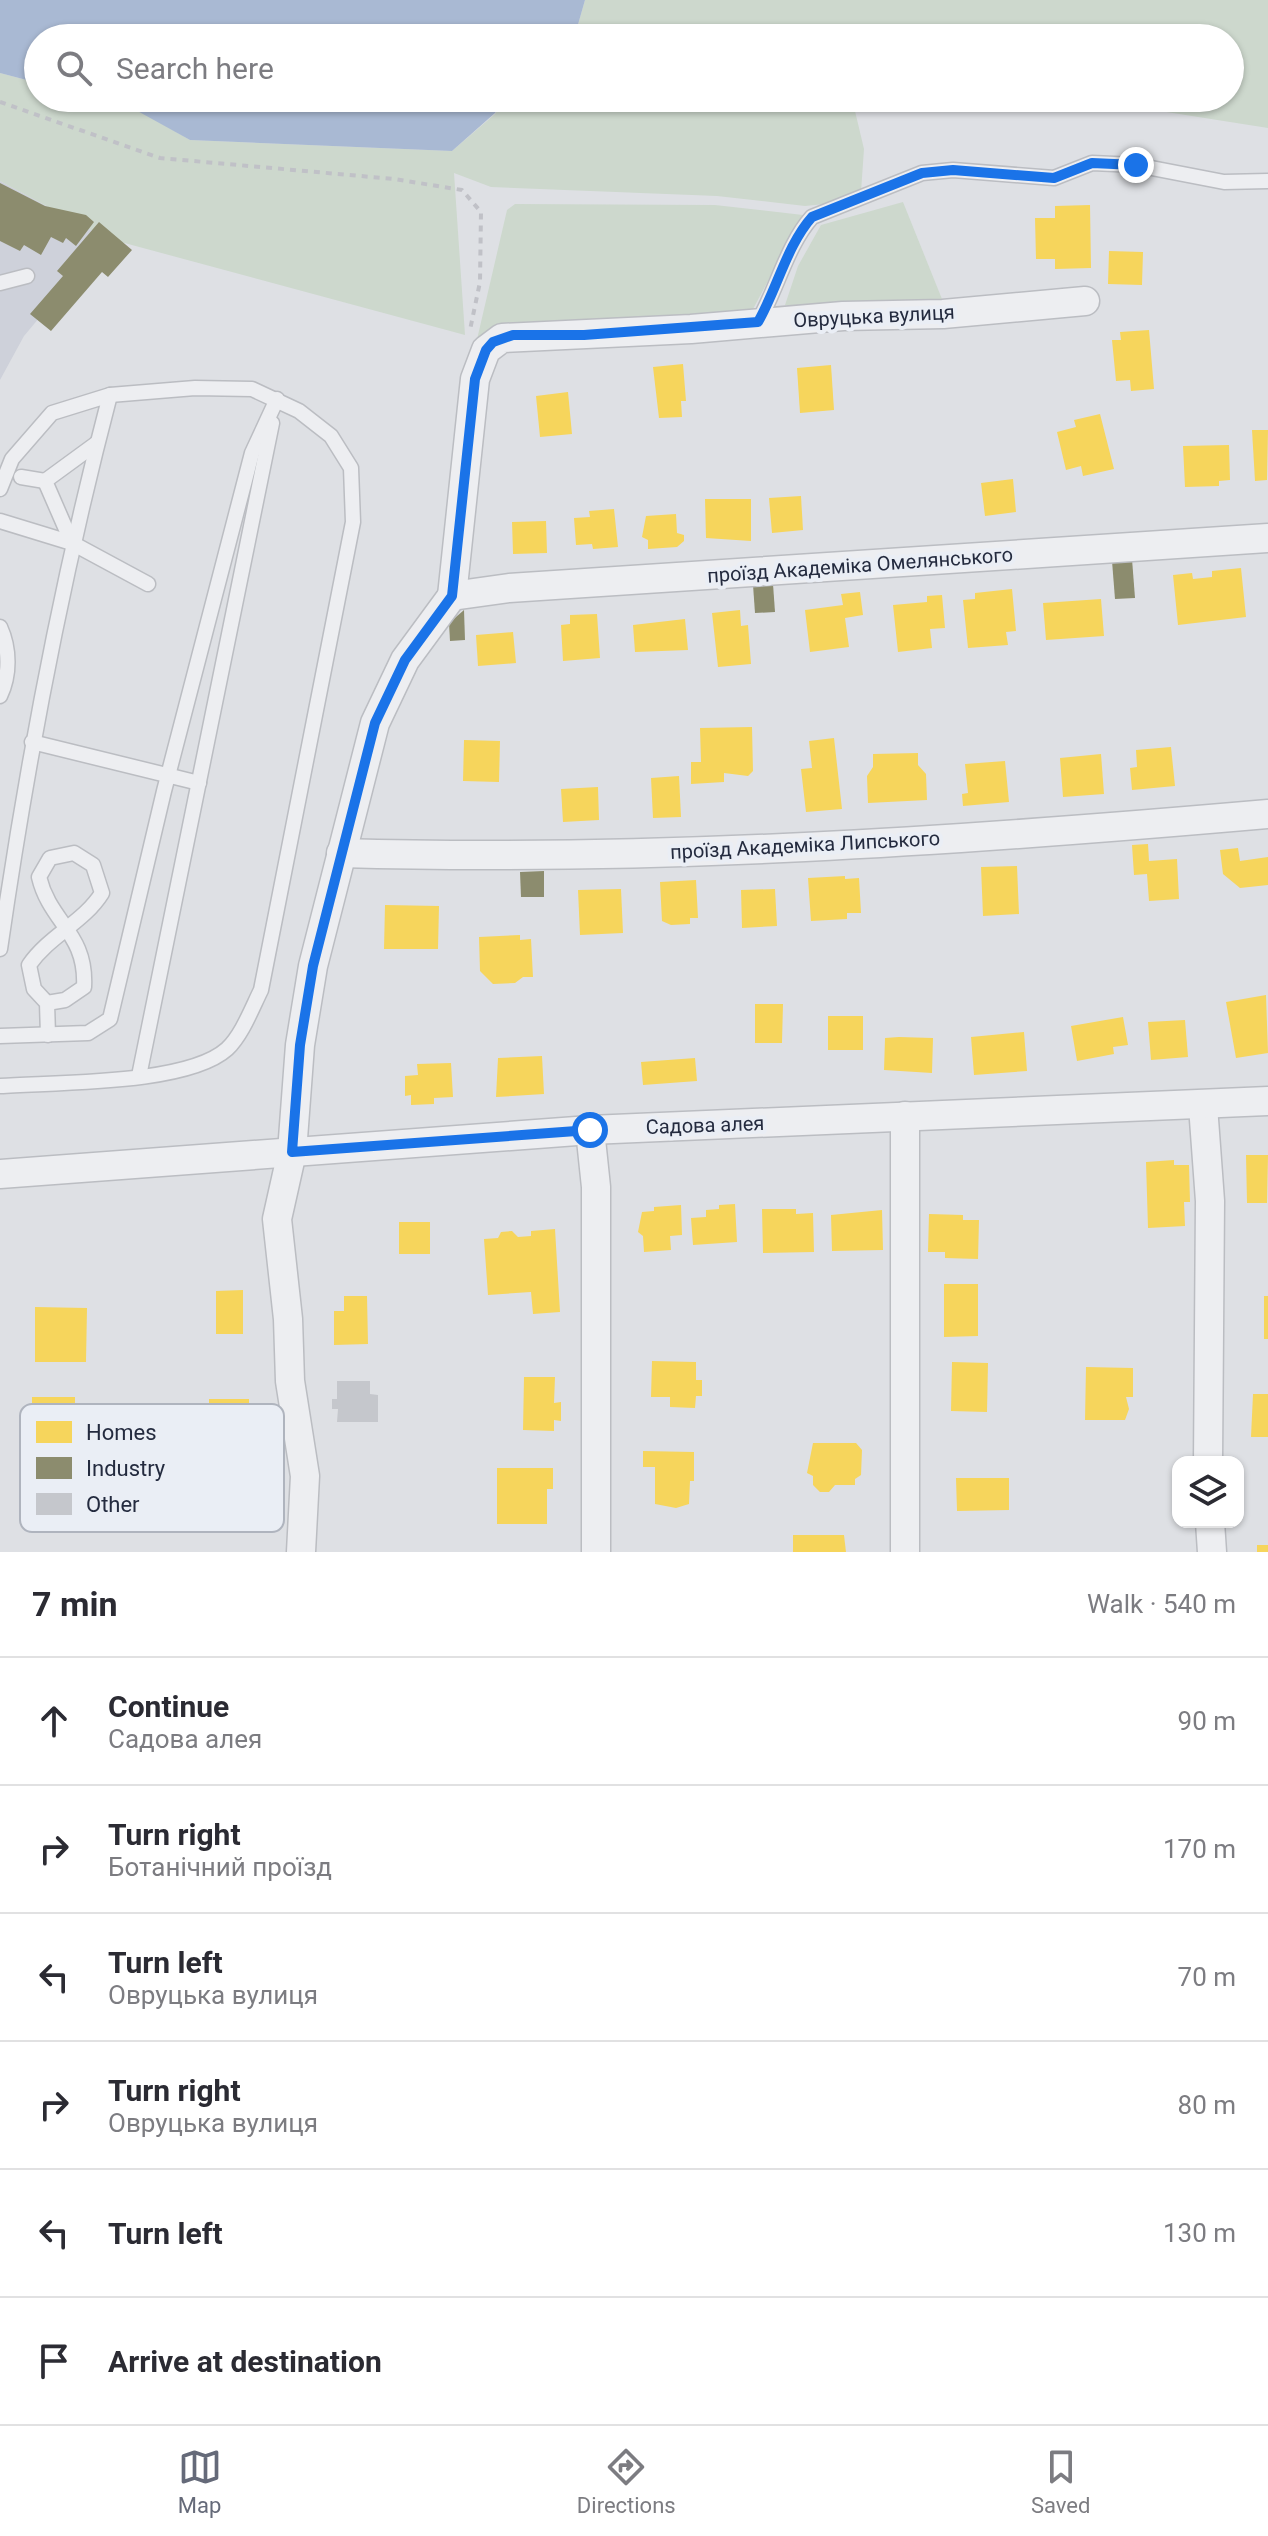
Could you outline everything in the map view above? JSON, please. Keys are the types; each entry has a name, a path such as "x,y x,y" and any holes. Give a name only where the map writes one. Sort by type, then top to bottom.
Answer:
{"street":[{"name":"Овруцька вулиця","path":"452,596 475,379 486,350 493,342 513,335 584,335 758,322 943,314 1085,301"},
{"name":"проїзд Академіка Омелянського","path":"452,596 509,588 1268,538"},
{"path":"301,1552 305,1476 290,1381 288,1319 277,1219 292,1152 300,1045 310,982 375,723 405,660 452,596"},
{"name":"проїзд Академіка Липського","path":"341,853 555,856 999,836 1268,814"},
{"name":"Садова алея","path":"0,1174 590,1130 1268,1101"},
{"path":"1203,1106 1210,1201 1208,1456"},
{"path":"905,1116 905,1552"},
{"path":"590,1130 596,1187 596,1552"},
{"path":"1210,1528 1212,1552"}],"lane":[{"path":"758,322 777,288 800,231 812,217 922,173 953,170 1054,178 1092,163 1136,165 1224,182 1268,181"},
{"path":"0,283 27,276"},
{"path":"0,489 12,459 52,413 110,395 195,388 252,389 277,399 331,436 351,468 353,522 261,990 228,1048 197,1067 139,1076 0,1086"},
{"path":"0,949 32,742 72,543 110,395"},
{"path":"0,1036 88,1033 110,1019 168,774 252,453 277,399"},
{"path":"139,1076 277,399"},
{"path":"21,477 45,481 97,443"},
{"path":"45,481 72,543"},
{"path":"0,521 72,543 148,584"},
{"path":"0,627 6,640 7,681 0,696"},
{"path":"32,742 199,783"},
{"path":"47,1003 65,1000 84,987 85,962 66,926 44,898 39,877 50,858 74,853 93,865 102,893 92,909 66,926 29,965 34,989 47,1003 48,1035"}],"path":[{"path":"0,102 24,110"},
{"path":"29,112 160,158 394,179 462,190 481,212 480,282 467,345"}],"shaded area":[{"path":"585,0 1268,0 1268,128 1166,112 1244,112 1244,24 578,24"},
{"path":"0,73 24,79 24,112 142,112 190,140 452,151 495,114 855,112 864,149 861,192 825,204 805,206 717,196 491,187 454,173 465,335 106,238 0,181"},
{"path":"0,181 106,238 24,336 0,380"},
{"path":"903,202 944,304 785,305 798,266 821,225"},
{"path":"515,204 715,205 803,215 752,311 475,348 507,210"}],"water":[{"path":"0,0 585,0 578,24 24,24 24,79 0,73"},
{"path":"139,112 496,112 452,151 190,140"}],"building: Homes":[{"path":"1090,205 1091,268 1055,269 1055,259 1036,259 1035,218 1055,218 1055,206"},
{"path":"1109,251 1143,252 1142,285 1108,284"},
{"path":"1149,330 1154,389 1131,391 1130,380 1116,381 1112,340 1121,340 1120,332"},
{"path":"683,364 686,401 681,401 682,417 659,418 653,367"},
{"path":"831,365 834,410 800,413 797,368"},
{"path":"568,392 572,434 540,437 536,396"},
{"path":"1100,414 1114,469 1083,476 1081,466 1066,470 1057,432 1076,427 1074,420"},
{"path":"1252,430 1268,430 1267,480 1255,481"},
{"path":"1229,445 1230,480 1219,481 1219,486 1185,487 1183,446"},
{"path":"1013,479 1016,512 985,516 981,483"},
{"path":"801,496 803,530 772,533 769,498"},
{"path":"705,499 751,499 751,541 706,538"},
{"path":"614,509 618,547 593,549 592,544 576,545 574,518 590,517 589,511"},
{"path":"676,514 677,533 684,535 684,541 677,547 648,549 648,540 642,537 646,516"},
{"path":"546,521 547,553 513,554 512,522"},
{"path":"1241,568 1246,617 1178,625 1173,575 1192,573 1193,579 1212,577 1212,571"},
{"path":"1012,589 1016,631 1006,632 1008,645 968,648 963,600 975,599 975,593"},
{"path":"860,592 863,615 845,618 849,647 810,652 805,610 843,605 841,594"},
{"path":"942,595 945,628 930,629 932,648 898,652 893,605 927,602 927,596"},
{"path":"1101,599 1104,636 1046,640 1043,603"},
{"path":"740,610 741,626 748,625 751,664 718,667 712,613"},
{"path":"597,614 600,658 563,661 561,625 570,624 570,615"},
{"path":"685,619 688,650 635,652 633,625"},
{"path":"513,632 516,663 478,666 476,635"},
{"path":"752,727 753,771 748,776 724,773 724,782 691,784 691,762 701,762 700,728"},
{"path":"834,738 842,809 806,812 801,769 812,768 809,741"},
{"path":"464,740 500,741 499,782 463,781"},
{"path":"1171,747 1175,786 1132,790 1130,768 1137,767 1136,750"},
{"path":"918,753 918,765 926,774 927,800 868,803 867,776 873,767 873,754"},
{"path":"1101,754 1104,794 1063,797 1060,758"},
{"path":"1005,761 1009,802 963,806 962,794 968,793 965,764"},
{"path":"679,776 681,817 653,818 651,778"},
{"path":"598,787 599,820 563,822 561,789"},
{"path":"1148,844 1149,861 1177,859 1179,899 1149,901 1147,874 1134,875 1132,845"},
{"path":"1238,848 1240,861 1268,857 1268,885 1240,888 1223,874 1220,850"},
{"path":"1017,866 1019,914 983,916 981,867"},
{"path":"845,876 845,879 859,878 861,913 847,913 847,919 811,921 808,878"},
{"path":"696,880 698,918 690,918 690,924 671,925 662,921 660,882"},
{"path":"621,889 623,933 580,935 578,890"},
{"path":"775,889 777,926 742,928 741,890"},
{"path":"385,905 439,906 438,949 384,949"},
{"path":"520,935 520,940 531,939 533,977 523,977 515,983 493,984 480,971 479,937"},
{"path":"1266,995 1268,1053 1236,1058 1226,1002"},
{"path":"755,1004 783,1004 782,1043 755,1043"},
{"path":"828,1016 863,1016 863,1050 828,1050"},
{"path":"1123,1017 1128,1045 1113,1047 1114,1054 1077,1061 1071,1026"},
{"path":"1185,1020 1188,1057 1151,1060 1148,1022"},
{"path":"1024,1032 1027,1071 974,1075 971,1037"},
{"path":"885,1038 933,1038 932,1073 884,1070"},
{"path":"542,1056 544,1094 496,1097 498,1058"},
{"path":"695,1058 697,1081 643,1085 641,1062"},
{"path":"451,1063 453,1097 434,1098 434,1104 411,1105 411,1095 405,1096 405,1076 418,1075 417,1064"},
{"path":"1246,1155 1268,1155 1267,1203 1247,1203"},
{"path":"1174,1160 1174,1165 1189,1165 1190,1202 1184,1202 1185,1226 1148,1228 1146,1162"},
{"path":"735,1204 737,1242 693,1245 691,1218 706,1217 706,1210 719,1209 719,1205"},
{"path":"681,1205 682,1235 670,1236 671,1250 644,1252 643,1236 638,1232 642,1212 654,1211 654,1207"},
{"path":"762,1209 796,1209 796,1214 813,1213 814,1252 763,1253"},
{"path":"882,1210 883,1250 832,1251 831,1215"},
{"path":"929,1214 963,1215 963,1220 979,1220 978,1259 945,1258 945,1252 928,1252"},
{"path":"399,1222 430,1222 430,1254 399,1254"},
{"path":"555,1229 560,1312 533,1314 531,1292 488,1295 484,1239 498,1238 501,1232 512,1231 518,1237 531,1236 531,1231"},
{"path":"944,1284 978,1284 978,1336 944,1337"},
{"path":"243,1290 243,1334 216,1334 216,1291"},
{"path":"344,1296 367,1296 368,1344 334,1345 334,1311 344,1311"},
{"path":"1264,1296 1268,1296 1268,1339 1264,1339"},
{"path":"35,1307 87,1308 86,1362 35,1362"},
{"path":"652,1361 696,1362 696,1380 702,1380 702,1396 696,1396 695,1408 670,1407 670,1397 651,1397"},
{"path":"952,1362 988,1363 987,1412 951,1411"},
{"path":"1086,1367 1133,1368 1133,1397 1126,1397 1129,1409 1125,1420 1085,1420"},
{"path":"524,1377 555,1377 554,1403 561,1402 561,1421 554,1420 554,1431 523,1430"},
{"path":"1253,1394 1268,1394 1268,1437 1251,1437"},
{"path":"32,1397 75,1397 75,1404 32,1404"},
{"path":"209,1399 249,1399 249,1404 209,1404"},
{"path":"813,1443 856,1443 862,1450 861,1475 855,1479 855,1485 835,1485 829,1492 820,1492 813,1485 813,1476 807,1473"},
{"path":"643,1451 694,1452 694,1481 690,1481 689,1504 676,1508 655,1504 655,1467 643,1467"},
{"path":"497,1468 553,1468 553,1489 547,1489 547,1524 497,1524"},
{"path":"956,1478 1009,1478 1009,1510 957,1511"},
{"path":"793,1535 844,1535 846,1552 793,1552"},
{"path":"1257,1545 1268,1545 1268,1552 1257,1552"}],"building: Industry":[{"path":"0,183 45,206 86,215 94,222 76,246 66,238 63,243 51,237 41,255 24,245 20,251 0,241"},
{"path":"99,222 132,250 108,277 102,272 51,331 30,314 63,276 57,271"},
{"path":"1132,559 1135,598 1115,599 1112,561"},
{"path":"773,584 775,612 755,613 753,585"},
{"path":"464,610 465,640 450,641 449,623"},
{"path":"544,871 544,897 521,897 520,872"}],"building: Other":[{"path":"337,1381 370,1381 370,1394 378,1395 378,1422 337,1422 338,1409 332,1409 332,1399 337,1399"}],"route":[{"path":"590,1130 292,1152 300,1045 313,966 375,723 405,660 452,596 471,407 475,379 486,350 493,342 513,335 584,335 758,322 777,288 800,231 812,217 922,173 953,170 1054,178 1092,163 1136,165"}]}
